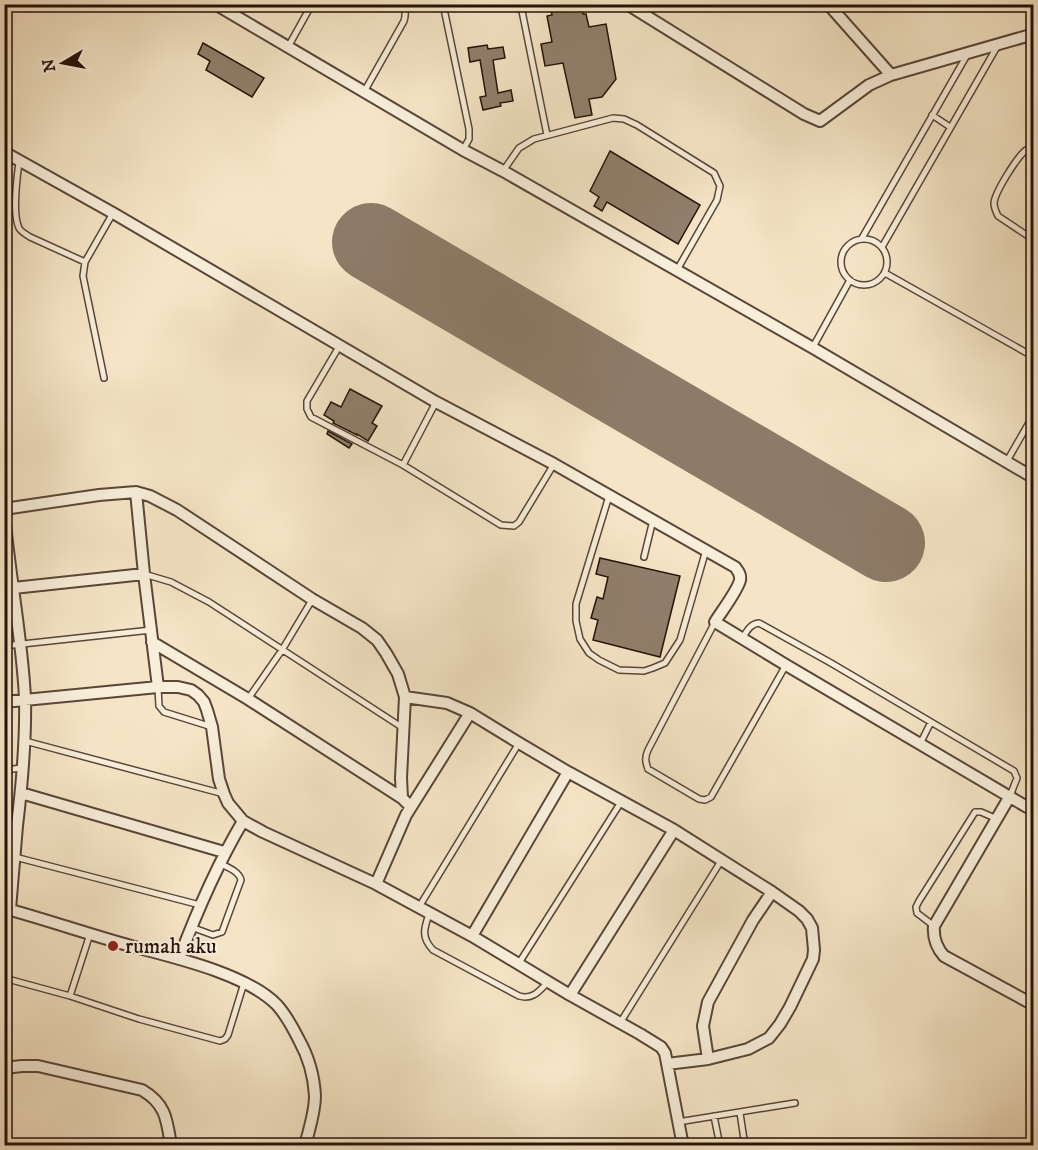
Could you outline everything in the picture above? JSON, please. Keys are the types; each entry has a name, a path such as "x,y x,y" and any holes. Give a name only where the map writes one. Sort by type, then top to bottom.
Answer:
{"street":[{"path":"627,4 804,114 820,121 852,96 891,75 1034,34"},
{"path":"828,4 891,75"},
{"path":"220,6 463,150 813,348 1034,478"},
{"path":"4,152 436,402 554,464 735,567 740,573 740,579 715,622 1027,807 1034,808"},
{"path":"136,492 158,687"},
{"path":"306,1146 315,1096 310,1067 302,1046 277,1005 244,982 218,972 7,909 24,768 25,699 20,644 9,589 4,510 99,495 136,492 150,496 177,510 312,599 362,628 377,640 386,653 398,674 405,697 402,798"},
{"path":"9,589 144,574"},
{"path":"152,642 248,699 402,798 411,807"},
{"path":"4,702 158,687 184,688 198,695 204,702 212,727 219,779 224,794 228,803 243,821 376,884 472,936 661,1047 665,1053 682,1146"},
{"path":"405,697 447,702 470,712 568,772 674,830 772,892 807,919 812,928 813,959 790,1007 769,1038 748,1050 708,1059 667,1064"},
{"path":"376,884 411,807 470,712"},
{"path":"472,936 568,772"},
{"path":"21,793 225,852"},
{"path":"1010,796 934,926 933,934 944,956 1034,1005"},
{"path":"179,959 219,863 243,821"},
{"path":"4,827 17,826"},
{"path":"570,995 674,830"},
{"path":"708,1059 703,1026 708,1002 753,920 772,892"},
{"path":"4,1068 38,1066 142,1090 159,1102 167,1122 171,1146"}],"lane":[{"path":"288,47 312,4"},
{"path":"364,92 404,21 406,14 400,4"},
{"path":"443,4 469,129 469,139 463,150"},
{"path":"522,11 547,135"},
{"path":"882,247 999,44"},
{"path":"862,238 968,53"},
{"path":"932,115 950,127"},
{"path":"503,171 519,148 534,139 613,118 624,119 638,125 714,173 720,186 717,200 677,271"},
{"path":"1034,152 1026,150 1022,153 1008,173 994,202 998,216 1034,240"},
{"path":"20,160 16,181 16,218 22,232 84,262"},
{"path":"104,378 83,276 84,262 113,213"},
{"path":"862,238 877,242 886,255 885,273 869,285 850,280 843,272 841,261 844,250 852,242 862,238"},
{"path":"885,273 1034,357"},
{"path":"813,348 850,280"},
{"path":"340,345 307,401 307,409 311,417 403,465 501,525 514,526 519,522 554,464"},
{"path":"403,465 436,402"},
{"path":"1006,462 1034,414"},
{"path":"609,496 576,604 576,621 580,639 589,653 599,660 619,670 633,671 644,671 665,663 680,640 706,550"},
{"path":"644,558 653,520"},
{"path":"144,574 162,578 209,603 403,728"},
{"path":"248,699 282,650 312,599"},
{"path":"715,622 645,756 648,769 699,799 705,800 711,797 786,665"},
{"path":"742,639 749,627 759,623 831,663 1014,771 1017,778 1010,796"},
{"path":"4,645 151,630"},
{"path":"158,687 159,706 164,712 212,727"},
{"path":"920,744 931,722"},
{"path":"24,741 224,794"},
{"path":"419,908 519,743"},
{"path":"4,770 24,768"},
{"path":"519,963 621,802"},
{"path":"934,926 916,913 919,901 975,812 981,812 997,819"},
{"path":"15,856 200,905"},
{"path":"620,1023 721,861"},
{"path":"191,927 213,935 222,932 241,876 219,863"},
{"path":"429,914 424,930 428,945 433,950 525,998 536,994 549,982"},
{"path":"70,996 90,934"},
{"path":"4,978 220,1041 228,1035 244,982"},
{"path":"678,1122 795,1103"},
{"path":"740,1113 745,1146"},
{"path":"714,1116 720,1146"}],"building":[{"path":"550,4 568,4 569,10 581,7 583,14 586,14 589,27 606,24 616,79 602,97 589,99 592,115 575,118 563,63 545,66 541,44 552,42 547,16 552,15"},
{"path":"203,43 264,78 252,97 206,70 210,61 198,54"},
{"path":"487,45 488,49 503,47 505,58 493,60 498,93 511,90 513,101 500,103 501,106 483,110 480,97 486,96 480,60 470,62 468,48"},
{"path":"610,151 700,205 678,244 607,202 602,211 594,206 599,197 590,191"},
{"path":"350,389 382,406 372,423 377,426 368,441 333,423 334,421 324,415 331,402 341,407"},
{"path":"328,431 352,444 349,448 327,434"},
{"path":"600,558 680,576 660,657 593,640 598,620 591,618 597,597 603,599 608,577 596,574"}],"runway":[{"path":"371,242 886,543"}],"place":[{"name":"rumah aku","path":"113,946"}]}
